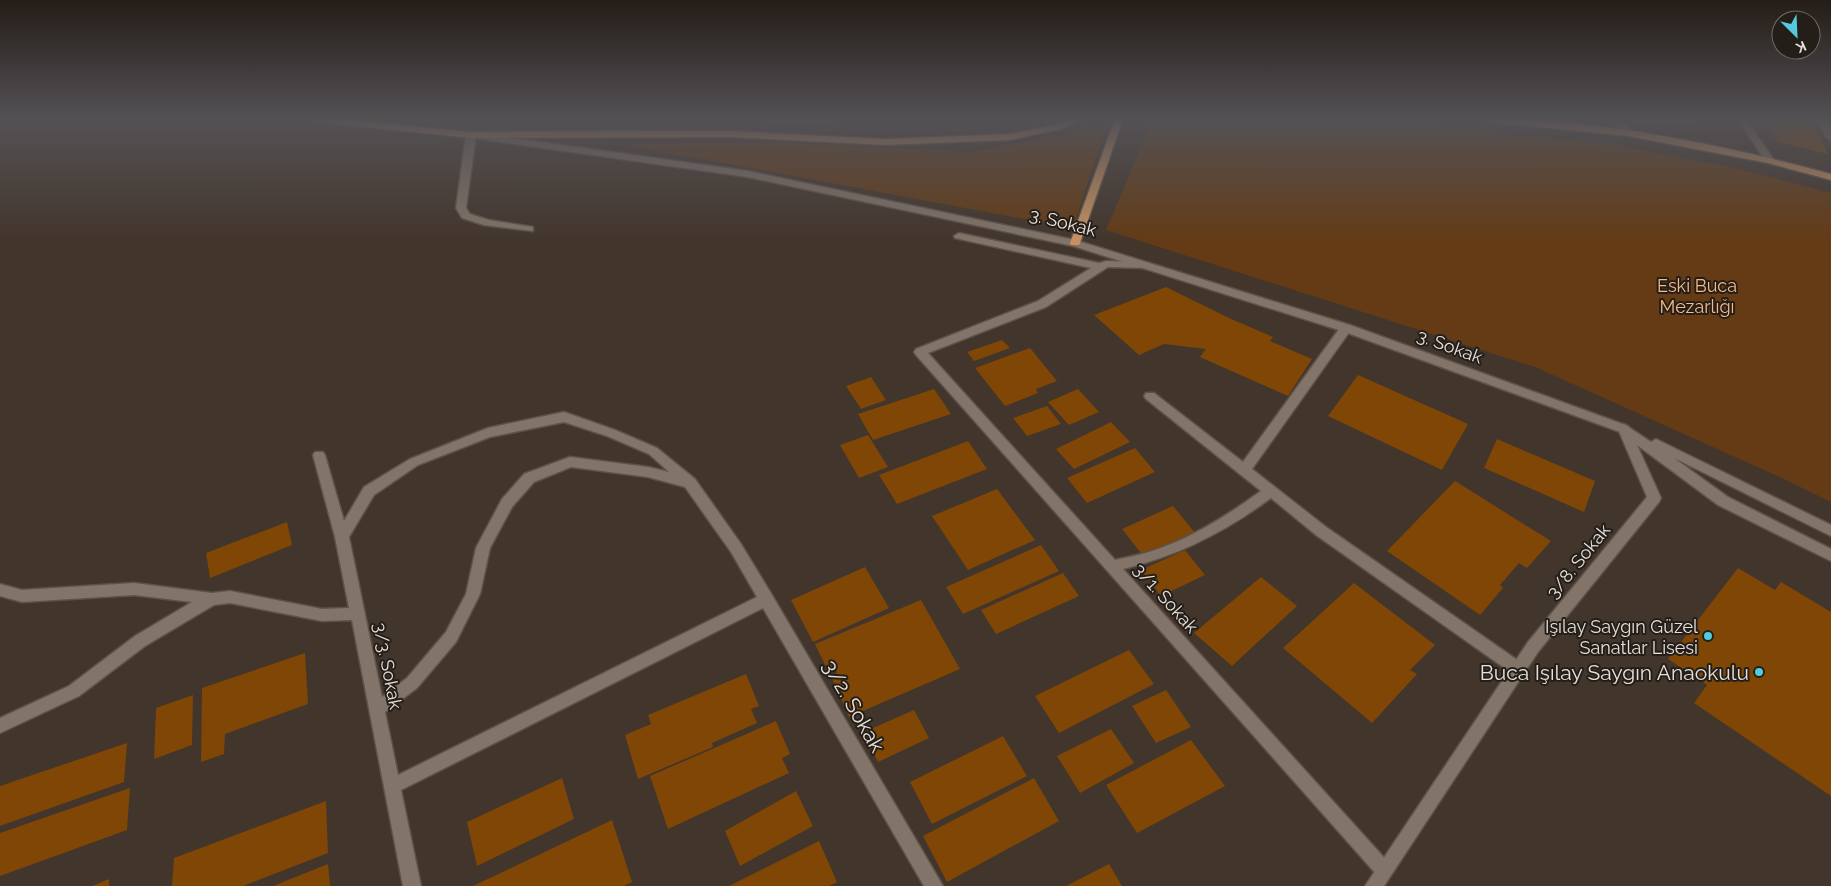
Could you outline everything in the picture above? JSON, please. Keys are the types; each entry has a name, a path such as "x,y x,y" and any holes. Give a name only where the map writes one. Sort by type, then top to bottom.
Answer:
{"main road":[{"path":"1075,243 1104,160"},
{"path":"1770,160 1831,176"}],"street":[{"path":"468,160 461,208 466,216 488,223 529,229"},
{"name":"3. Sokak","path":"651,160 748,174 1075,243 1146,265 1346,328 1624,429 1831,530"},
{"path":"959,236 1100,267 1106,264 1146,265"},
{"name":"3/1. Sokak","path":"1100,267 1042,304 963,333 920,352 1383,869"},
{"path":"1244,470 1346,328"},
{"path":"1150,396 1322,531 1518,670"},
{"name":"3/2. Sokak","path":"342,536 369,491 414,462 488,433 564,417 611,433 653,451 690,483 736,548 934,886"},
{"name":"3. Sokak","path":"1624,429 1723,501 1831,555"},
{"name":"3/8. Sokak","path":"1374,886 1383,869 1533,648 1654,498 1624,429"},
{"name":"3/3. Sokak","path":"319,454 342,536 412,886"},
{"path":"376,710 412,683 451,637 473,594 483,548 507,503 529,478 570,462 648,472 690,483"},
{"path":"1112,566 1154,556 1190,541 1234,518 1271,491"},
{"path":"0,590 22,596 134,589 212,599 230,597 322,615 357,614"},
{"path":"0,726 74,691 140,642 187,612 212,599"},
{"path":"392,786 767,600"}],"green space":[{"path":"708,160 1095,160 1073,228"},
{"name":"Eski Buca Mezarlığı","path":"1135,160 1694,160 1734,168 1831,193 1831,502 1535,367 1106,230"}],"building":[{"path":"1166,287 1273,337 1270,341 1312,359 1288,396 1200,357 1206,349 1164,344 1139,355 1094,315"},
{"path":"1002,340 1010,348 974,361 967,352"},
{"path":"1030,348 1057,381 1036,389 1038,393 1005,406 975,368"},
{"path":"1358,375 1468,424 1442,470 1328,416"},
{"path":"871,377 886,400 861,409 846,386"},
{"path":"934,389 951,414 873,440 858,414"},
{"path":"1078,389 1099,412 1069,425 1048,402"},
{"path":"1047,406 1061,424 1027,436 1013,418"},
{"path":"1111,422 1130,442 1074,469 1056,449"},
{"path":"868,435 888,467 859,478 840,445"},
{"path":"1497,439 1595,481 1584,512 1484,468"},
{"path":"968,441 987,469 897,504 879,475"},
{"path":"1135,448 1155,472 1087,503 1067,478"},
{"path":"1455,481 1551,541 1527,568 1519,563 1500,585 1503,588 1480,615 1387,551"},
{"path":"997,489 1035,540 968,570 932,516"},
{"path":"1173,506 1196,534 1144,557 1122,529"},
{"path":"287,522 292,545 210,578 206,553"},
{"path":"1041,545 1059,571 963,614 946,587"},
{"path":"1185,550 1205,575 1161,596 1141,570"},
{"path":"865,567 889,608 813,642 791,600"},
{"name":"Buca Işılay Saygın Anaokulu","path":"1738,568 1775,590 1781,582 1831,612 1831,796 1694,703 1707,685 1668,659"},
{"path":"1063,573 1079,596 996,634 981,610"},
{"path":"1261,577 1297,606 1232,666 1194,633"},
{"path":"1354,583 1435,645 1410,670 1417,674 1372,723 1283,648"},
{"path":"921,600 960,669 849,717 831,676 837,673 835,668 828,671 815,644"},
{"path":"1129,650 1154,684 1059,733 1035,696"},
{"path":"305,653 308,704 225,734 224,754 201,762 202,688"},
{"path":"746,674 759,706 751,709 757,723 712,743 713,747 638,779 625,735 651,724 648,715"},
{"path":"1166,690 1191,727 1156,743 1132,706"},
{"path":"193,695 192,745 154,759 156,708"},
{"path":"914,710 929,738 878,762 864,732"},
{"path":"776,721 790,754 782,758 789,773 668,829 650,776"},
{"path":"1111,729 1134,763 1080,793 1057,756"},
{"path":"1003,736 1027,776 932,824 910,782"},
{"path":"1191,740 1225,786 1137,833 1106,785"},
{"path":"127,743 124,782 0,826 0,786"},
{"path":"562,778 574,819 477,866 467,822"},
{"path":"1034,778 1059,821 947,882 923,836"},
{"path":"130,788 127,830 0,876 0,833"},
{"path":"796,791 813,826 740,866 725,831"},
{"path":"326,801 328,853 243,886 172,886 174,858"},
{"path":"612,820 632,882 624,886 473,886"},
{"path":"819,841 837,882 829,886 729,886"},
{"path":"328,864 330,886 273,886"},
{"path":"1109,864 1122,886 1066,886"},
{"path":"109,879 109,886 92,886"}],"place":[{"name":"Işılay Saygın Güzel Sanatlar Lisesi","path":"1708,636"},
{"name":"Buca Işılay Saygın Anaokulu","path":"1759,672"}]}
